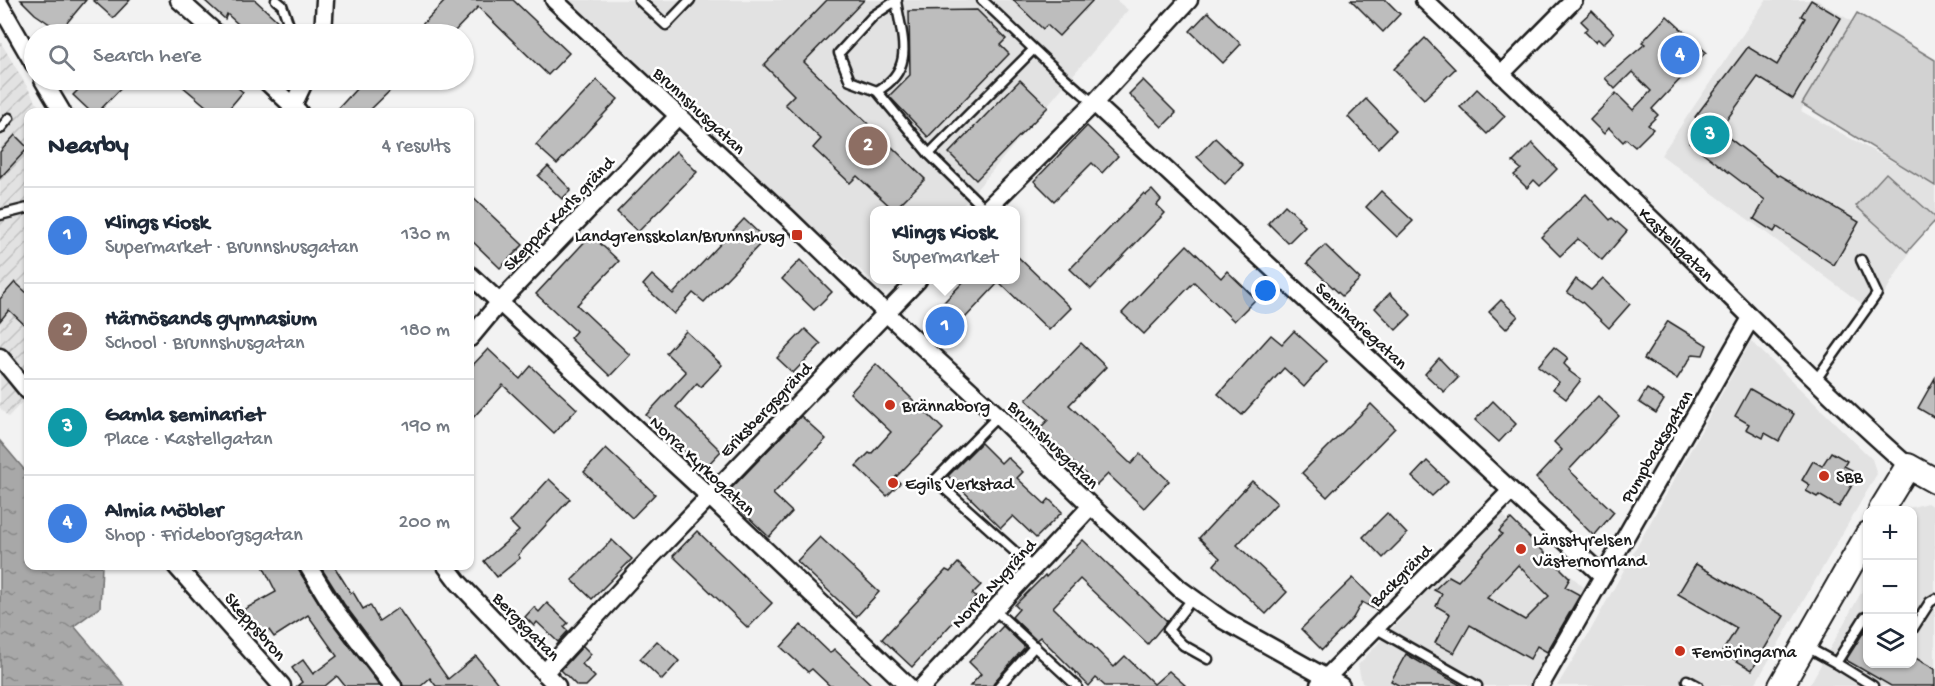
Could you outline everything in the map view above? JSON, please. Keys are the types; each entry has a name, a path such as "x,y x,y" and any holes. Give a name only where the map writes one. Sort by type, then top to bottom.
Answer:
{"main road":[{"name":"Kastellgatan","path":"1908,466 1935,481"},
{"path":"1883,506 1908,466"},
{"path":"1781,686 1863,543"}],"street":[{"path":"179,0 206,24"},
{"path":"323,24 325,0"},
{"name":"Brunnshusgatan","path":"554,0 1192,599 1322,682 1341,686"},
{"path":"990,206 1094,103 1189,0"},
{"name":"Kastellgatan","path":"1424,0 1815,381 1908,466"},
{"path":"1501,74 1575,0"},
{"path":"0,5 24,47"},
{"path":"49,90 60,108"},
{"path":"274,90 292,108"},
{"path":"295,108 301,90"},
{"name":"Seminariegatan","path":"1094,103 1603,576"},
{"name":"Skeppar Karls gränd","path":"474,333 499,303 678,116"},
{"name":"Norra Kyrkogatan","path":"474,279 710,496 908,686"},
{"name":"Eriksbergsgränd","path":"544,673 617,593 913,284"},
{"name":"Pumpbacksgatan","path":"1540,686 1752,318"},
{"path":"0,357 24,385"},
{"name":"Backgränd","path":"1322,682 1511,491"},
{"name":"Norra Nygränd","path":"923,686 1091,506"},
{"name":"Skeppsbron","path":"180,570 282,686"},
{"path":"310,570 335,610 393,686"},
{"name":"Bergsgatan","path":"449,570 557,686"}],"lane":[{"path":"276,0 282,5 289,24"},
{"path":"639,0 666,25 690,0"},
{"path":"877,91 889,84 900,69 904,50 897,0 873,16 839,53 850,81 877,91 929,154 982,206"},
{"path":"982,0 1094,103"},
{"path":"929,154 1034,50"},
{"path":"0,129 9,118"},
{"path":"0,215 24,209"},
{"path":"1815,381 1877,294 1862,260"},
{"path":"998,416 935,480 1033,568"},
{"path":"1917,622 1935,598"},
{"path":"1192,599 1168,630 1183,645 1208,659"},
{"path":"993,611 1035,646 1077,686"},
{"path":"1836,663 1863,619"},
{"path":"1375,628 1477,686"},
{"path":"1804,645 1873,686"},
{"path":"999,686 1035,646"},
{"path":"1687,680 1698,686"}],"shaded area":[{"path":"558,0 1116,0 1128,10 962,206 870,206 870,279"},
{"path":"1766,0 1817,0 1851,21 1801,111 1935,185 1935,211 1873,312 1661,155"},
{"path":"1857,13 1935,60 1935,186 1802,104"},
{"path":"0,41 24,82 24,90 29,90 40,108 24,108 24,400 8,417 0,408"},
{"path":"1886,173 1935,217 1935,221 1907,252 1856,206"},
{"path":"1751,341 1872,459 1877,474 1754,686 1557,686 1589,633"},
{"path":"1927,503 1935,508 1935,686 1809,686 1863,589 1863,668 1917,668 1916,506"},
{"path":"1500,513 1586,589 1528,686 1367,686 1362,683 1358,665"}],"water":[{"path":"0,441 24,469 24,570 102,570 100,607 74,626 125,686 0,686"}],"building":[{"path":"21,0 86,0 66,24 50,24"},
{"path":"93,0 130,0 113,18"},
{"path":"204,0 255,0 281,24 238,24 227,14 225,19"},
{"path":"446,0 513,0 569,53 548,75 478,7 462,24 423,24"},
{"path":"827,0 864,0 804,62 925,179 898,206 890,206 857,176 850,183 813,148 821,139 785,104 794,95 764,65"},
{"path":"1013,0 1093,0 1059,36 1047,25 1043,29"},
{"path":"1351,0 1386,0 1400,14 1383,32"},
{"path":"1811,0 1841,18 1793,99 1758,77 1719,130 1778,176 1780,175 1859,222 1834,265 1777,227 1774,232 1754,219 1765,200 1689,142 1703,125 1695,117 1748,47 1777,65 1805,18 1801,16"},
{"path":"977,10 1006,39 1000,45 1009,54 928,137 889,96 910,75 909,11"},
{"path":"1592,11 1614,33 1603,44 1598,39 1595,42 1584,31 1588,28 1581,21"},
{"path":"1208,12 1241,44 1223,63 1190,31"},
{"path":"1667,16 1706,52 1652,109 1658,115 1648,125 1653,129 1635,147 1626,139 1623,142 1609,128 1604,134 1590,120 1616,93 1633,110 1651,91 1632,72 1615,89 1605,78 1645,44 1642,42"},
{"path":"1425,38 1455,69 1424,99 1394,69"},
{"path":"597,80 618,99 557,164 536,145"},
{"path":"1020,80 1048,107 976,180 949,153"},
{"path":"1143,80 1176,113 1162,127 1129,94"},
{"path":"1477,89 1505,116 1487,134 1460,107"},
{"path":"78,90 119,90 102,108 87,108 73,95"},
{"path":"187,90 240,90 243,92 229,108 208,108"},
{"path":"355,90 391,90 372,108 339,108"},
{"path":"1366,99 1396,130 1378,148 1348,117"},
{"path":"1087,126 1118,156 1102,173 1092,163 1054,201 1034,181"},
{"path":"15,135 24,144 24,152 0,178 0,152"},
{"path":"1215,138 1243,165 1225,184 1197,157"},
{"path":"1532,143 1557,169 1540,186 1534,180 1527,188 1514,175 1521,169 1513,162"},
{"path":"676,151 697,172 638,232 617,212"},
{"path":"548,166 571,190 562,199 538,176"},
{"path":"1152,190 1161,200 1157,205 1165,213 1091,289 1070,269 1144,193 1146,195"},
{"path":"1381,191 1413,221 1397,237 1366,207"},
{"path":"1586,194 1610,220 1612,218 1627,231 1602,260 1578,239 1560,256 1541,237"},
{"path":"474,199 523,245 500,268 474,243"},
{"path":"1285,205 1305,226 1288,243 1268,223"},
{"path":"744,219 765,239 704,302 693,293 674,314 643,285 652,275 673,294"},
{"path":"591,235 619,261 577,305 630,355 610,376 570,338 576,331 536,294"},
{"path":"1187,245 1221,278 1227,271 1256,299 1234,321 1194,282 1144,334 1122,313"},
{"path":"1325,245 1360,279 1342,296 1307,263"},
{"path":"1020,259 1071,308 1049,330 1001,284 1020,284"},
{"path":"800,260 832,292 814,310 782,279"},
{"path":"1603,278 1630,304 1609,328 1582,302 1567,292 1576,279 1591,290"},
{"path":"15,282 24,290 24,324 9,310 0,321 0,299"},
{"path":"961,284 997,284 948,336 929,318"},
{"path":"1390,293 1411,315 1396,330 1375,308"},
{"path":"1501,300 1518,316 1506,329 1489,312"},
{"path":"1668,321 1707,345 1703,355 1693,354 1677,379 1644,359"},
{"path":"805,329 821,344 793,373 777,358"},
{"path":"686,331 722,365 701,387 697,383 676,407 721,451 703,470 646,415 686,372 666,353"},
{"path":"1294,331 1327,361 1304,387 1284,368 1242,415 1218,394 1271,335 1282,344"},
{"path":"1081,343 1106,367 1069,405 1131,464 1140,454 1169,481 1144,508 1108,474 1097,485 1038,430 1048,420 1026,400"},
{"path":"1554,347 1568,358 1564,364 1581,380 1566,399 1553,389 1559,382 1538,366"},
{"path":"488,349 520,379 531,366 577,409 554,433 503,385 474,417 474,364"},
{"path":"1439,358 1458,378 1444,392 1425,374"},
{"name":"Brännaborg","path":"876,364 943,429 895,478 900,483 887,496 856,466 869,453 871,454 891,432 850,393"},
{"path":"1935,378 1935,418 1918,408"},
{"path":"1647,389 1664,400 1656,413 1639,402"},
{"path":"1750,389 1794,414 1779,441 1765,433 1763,438 1746,429 1749,424 1735,416"},
{"path":"1598,396 1619,416 1569,470 1614,512 1594,536 1536,478 1562,450 1554,442"},
{"path":"1493,401 1516,424 1499,442 1475,420"},
{"path":"1371,404 1395,428 1327,497 1302,473"},
{"path":"801,416 826,439 773,494 792,512 769,537 725,495"},
{"path":"981,443 1001,463 1007,457 1023,472 1017,478 1045,504 1049,499 1062,512 1036,538 1013,516 1001,528 948,476"},
{"path":"606,448 655,494 632,518 584,472"},
{"path":"1831,452 1847,461 1844,466 1852,470 1848,477 1855,480 1839,507 1819,495 1817,497 1806,491 1810,485 1802,480 1813,461 1822,466"},
{"path":"1427,461 1448,481 1432,496 1412,477"},
{"path":"549,479 570,499 518,555 520,558 497,577 484,561 519,531 510,522"},
{"path":"1252,481 1277,503 1237,545 1287,592 1266,614 1214,565 1220,558 1199,538"},
{"path":"1387,513 1407,534 1383,558 1363,537"},
{"path":"1511,519 1570,578 1565,587 1580,595 1547,652 1537,646 1530,659 1470,625 1454,653 1435,643 1450,614 1436,606 1442,594 1434,590 1449,576 1458,581 1502,534 1499,531","holes":["1518,565 1549,596 1525,620 1487,598"]},
{"path":"697,531 772,603 748,628 673,556"},
{"path":"820,537 879,592 856,617 797,561"},
{"path":"612,540 632,559 592,599 572,580"},
{"path":"1083,540 1167,621 1148,644 1080,579 1053,607 1114,667 1125,656 1154,684 1169,671 1186,686 1105,686 1096,678 1089,686 1040,637 1036,640 1012,617 1019,609 1015,605"},
{"path":"958,563 981,585 972,594 976,597 912,667 882,639 946,570 950,572"},
{"path":"1696,564 1784,616 1752,670 1722,652 1737,628 1678,594"},
{"path":"265,570 299,570 327,616 380,686 345,686 337,676 325,686 297,686 302,682 292,668 303,660 313,674 337,656 308,615 274,637 269,630 261,635 243,610 276,592"},
{"path":"323,570 337,570 363,609 370,605 379,621 398,608 448,679 476,656 500,686 436,686 430,678 421,686 403,686 401,680 344,604"},
{"path":"1353,578 1382,607 1378,611 1362,602 1353,618 1322,650 1301,629"},
{"path":"547,603 568,623 564,627 568,631 558,642 537,622 534,626 525,617 534,607 539,612"},
{"path":"801,625 830,653 834,649 873,686 830,686 812,669 808,672 781,647"},
{"path":"1003,626 1025,647 993,686 970,686 981,674 969,662"},
{"path":"1863,633 1863,668 1917,668 1917,659 1935,669 1935,686 1891,686 1846,660"},
{"path":"657,641 679,661 662,680 640,659"},
{"path":"583,646 591,654 582,664 595,677 586,686 577,686 561,670"},
{"path":"1406,654 1462,686 1400,686 1391,681"}],"place":[{"name":"Almia Möbler","path":"1680,55"},
{"name":"Gamla seminariet","path":"1710,135"},
{"name":"Härnösands gymnasium","path":"868,146"},
{"name":"Landgrensskolan/Brunnshusg","path":"797,235"},
{"name":"Klings Kiosk","path":"945,326"},
{"name":"Brännaborg","path":"890,405"},
{"name":"SBB","path":"1824,476"},
{"name":"Egils Verkstad","path":"893,483"},
{"name":"Länsstyrelsen Västernorrland","path":"1521,549"},
{"name":"Femöringarna","path":"1680,651"}]}
